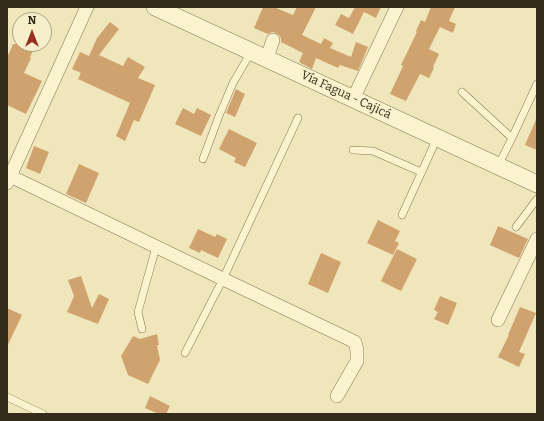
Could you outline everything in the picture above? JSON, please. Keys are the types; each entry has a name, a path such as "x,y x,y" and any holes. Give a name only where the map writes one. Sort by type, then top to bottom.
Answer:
{"street":[{"path":"87,7 8,179 156,247 355,342 357,361 337,396"},
{"name":"Vía Fagua - Cajicá","path":"155,7 537,184"},
{"path":"354,99 396,7"},
{"path":"259,55 273,40"},
{"path":"498,320 537,239"}],"lane":[{"path":"203,159 233,83 259,55"},
{"path":"498,166 537,84"},
{"path":"462,92 512,138"},
{"path":"185,353 223,279 298,118"},
{"path":"402,215 433,147 436,137"},
{"path":"353,150 372,151 421,172"},
{"path":"516,227 537,198"},
{"path":"142,329 138,312 156,247"},
{"path":"7,397 43,414"}],"building":[{"path":"263,7 274,7 293,15 297,7 316,7 302,35 321,44 324,38 333,43 330,48 351,57 356,42 368,47 358,71 340,65 338,68 316,58 312,69 299,62 303,53 281,42 281,38 276,33 272,32 268,34 254,28"},
{"path":"355,7 381,7 376,18 364,12 353,34 335,25 341,14 349,18"},
{"path":"431,7 455,7 449,21 456,24 453,33 440,27 429,49 439,54 433,67 434,68 429,78 420,74 406,101 390,94 421,20 425,22"},
{"path":"110,22 119,29 99,55 123,66 128,57 145,67 138,78 155,85 139,122 134,120 125,141 116,136 130,103 78,79 81,73 72,69 80,52 89,56 97,38"},
{"path":"12,46 12,52 32,52 24,73 42,81 26,114 7,105 7,58"},
{"path":"236,89 245,94 235,117 226,113"},
{"path":"183,108 194,114 197,108 211,115 201,136 175,124"},
{"path":"537,117 537,150 525,145"},
{"path":"229,129 257,143 245,167 234,162 236,158 219,149"},
{"path":"34,146 49,152 40,174 26,168"},
{"path":"79,164 99,173 86,203 66,194"},
{"path":"378,220 400,231 395,241 399,243 393,255 367,243"},
{"path":"498,226 528,239 519,258 490,245"},
{"path":"198,229 215,237 217,234 227,239 218,258 201,250 200,253 189,248"},
{"path":"397,249 417,259 401,291 381,281"},
{"path":"321,253 341,262 328,293 308,284"},
{"path":"81,276 92,308 99,294 109,299 98,324 67,312 74,296 68,280"},
{"path":"440,296 457,303 448,325 434,319 438,312 434,310"},
{"path":"520,307 536,313 519,352 525,354 519,367 498,357 509,335"},
{"path":"7,308 22,315 7,347"},
{"path":"157,334 159,345 157,345 160,360 148,384 128,375 121,356 133,336 140,339"},
{"path":"150,396 170,406 166,414 159,414 145,408"}]}
